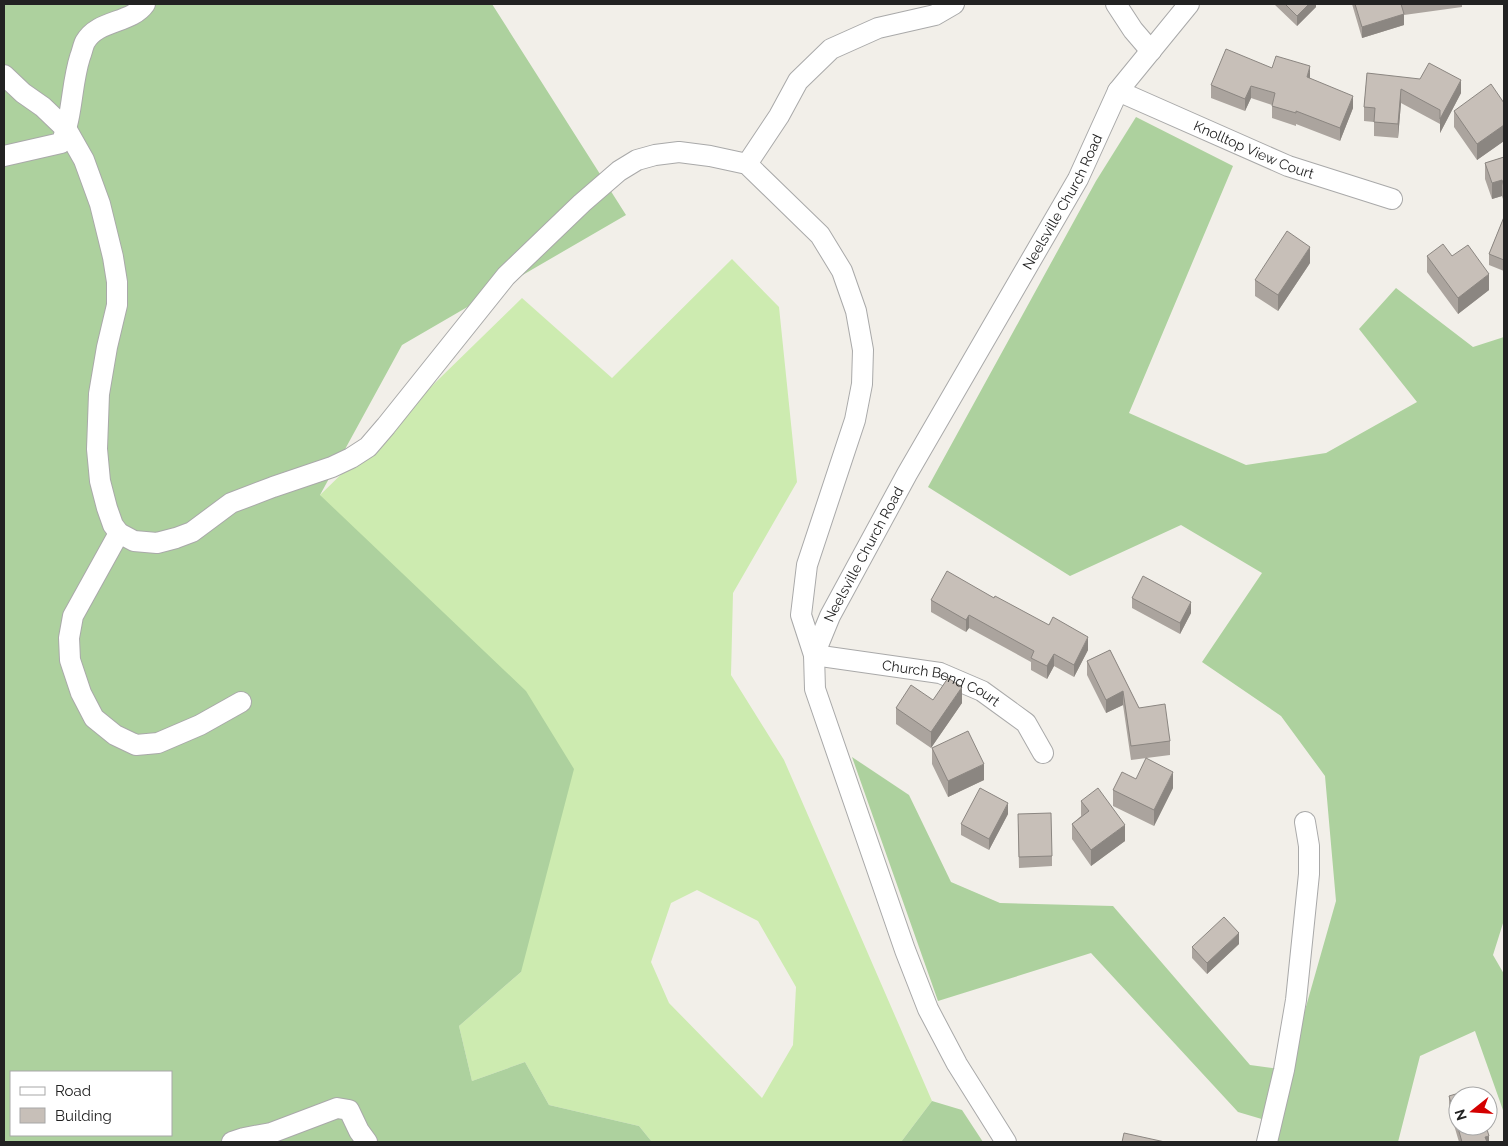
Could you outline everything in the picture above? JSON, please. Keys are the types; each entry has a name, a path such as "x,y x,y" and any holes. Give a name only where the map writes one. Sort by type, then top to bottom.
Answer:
{"street":[{"path":"4,156 61,143 67,130 77,67 85,42 94,32 106,25 128,17 145,4"},
{"path":"747,164 779,116 798,81 832,49 878,28 935,16 954,4"},
{"path":"1116,4 1150,51"},
{"name":"Neelsville Church Road","path":"1005,1142 957,1064 928,1009 905,950 815,688 814,655 830,616 907,474 1078,179 1118,91 1189,4"},
{"path":"4,75 23,93 43,107 67,130 84,160 100,204 114,257 117,305 99,394 97,449 100,481 113,525 119,533 134,541 157,543 192,532 231,503 332,467 368,447 506,276 618,171 637,160 655,154 679,152 747,164 820,235 842,271 856,311 863,350 862,384 855,420 807,565 801,615 814,655"},
{"name":"Knolltop View Court","path":"1118,91 1288,166 1392,199"},
{"path":"119,533 73,616 69,638 70,660 80,693 94,718 114,735 136,745 158,743 200,725 241,702"},
{"name":"Church Bend Court","path":"814,655 940,673 982,691 1026,723 1043,753"},
{"path":"1267,1142 1284,1070 1296,1000 1309,874 1309,846 1305,822"},
{"path":"232,1142 271,1133 336,1108 349,1110 359,1131 367,1142"}],"green space":[{"path":"4,4 492,4 626,215 402,345 320,495 526,691 574,769 521,972 459,1026 472,1081 525,1062 549,1105 639,1126 652,1142 4,1142"},
{"path":"1136,117 1233,166 1129,413 1246,465 1326,453 1417,402 1359,329 1396,288 1473,347 1504,337 1504,920 1493,955 1504,974 1504,1113 1498,1096 1498,1086 1494,1086 1475,1031 1420,1056 1398,1142 1259,1142 1265,1120 1238,1112 1091,953 938,1001 852,757 909,795 951,882 1000,903 1113,906 1250,1065 1288,1070 1336,901 1325,776 1281,716 1202,662 1262,573 1181,525 1070,576 928,487 1096,181"},
{"path":"732,259 779,307 797,482 733,593 731,675 784,760 932,1101 901,1142 652,1142 639,1126 549,1105 525,1062 472,1081 459,1026 521,972 320,495 522,298 612,378","holes":["697,890 758,921 796,987 793,1045 762,1098 669,1003 651,962 671,903"]},
{"path":"932,1101 962,1110 983,1142 901,1142"}],"building":[{"path":"1285,4 1309,4 1297,16"},
{"path":"1355,4 1401,4 1404,14 1362,27"},
{"path":"1226,49 1272,68 1276,56 1310,66 1307,77 1353,96 1340,128 1296,111 1296,113 1272,106 1275,93 1251,86 1245,99 1211,85"},
{"path":"1429,63 1461,80 1440,119 1440,110 1401,89 1398,124 1374,122 1375,108 1364,107 1367,73 1420,79"},
{"path":"1491,84 1504,103 1504,125 1477,144 1454,111"},
{"path":"1504,157 1504,187 1502,180 1492,183 1485,163"},
{"path":"1504,217 1504,260 1489,254"},
{"path":"1287,231 1310,247 1278,295 1255,280"},
{"path":"1443,244 1452,256 1468,245 1489,274 1458,298 1427,256"},
{"path":"947,571 994,598 995,596 1049,625 1053,617 1088,637 1074,665 1054,654 1047,666 1031,658 1034,651 969,615 966,620 931,600"},
{"path":"1143,576 1191,602 1180,623 1132,598"},
{"path":"1110,650 1139,708 1165,704 1170,741 1131,746 1123,691 1106,700 1087,661"},
{"path":"948,678 962,687 931,732 896,708 911,685 933,700"},
{"path":"968,731 984,764 948,781 932,748"},
{"path":"1146,758 1173,772 1154,810 1113,790 1122,772 1136,779"},
{"path":"980,788 1008,803 989,839 961,824"},
{"path":"1098,788 1125,825 1091,850 1072,824 1089,811 1081,801"},
{"path":"1051,813 1052,856 1019,857 1018,814"},
{"path":"1224,917 1239,933 1207,963 1192,947"},
{"path":"1124,1133 1165,1142 1122,1142"},
{"path":"1460,1136 1489,1136 1485,1137 1487,1142 1462,1142"}]}
